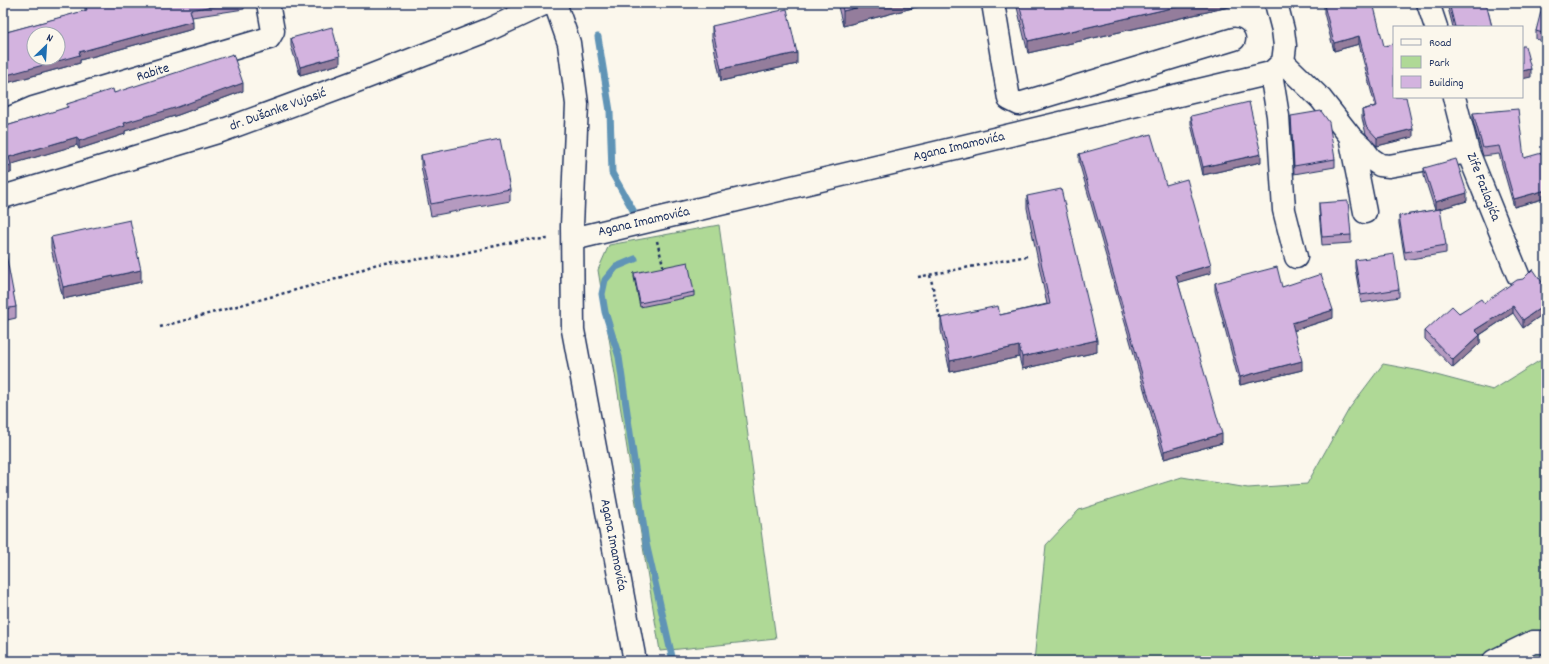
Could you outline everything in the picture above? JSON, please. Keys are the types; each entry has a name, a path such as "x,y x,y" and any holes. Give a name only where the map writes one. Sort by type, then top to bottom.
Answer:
{"street":[{"name":"Rabite","path":"3,121 33,108 269,38 273,31 268,3"},
{"name":"dr. Dušanke Vujasić","path":"3,197 221,131 458,41 546,3"},
{"name":"Agana Imamovića","path":"555,3 569,43 577,104 573,239 573,330 635,661"},
{"path":"993,3 1009,99 1019,104 1234,39"},
{"path":"1276,3 1284,46 1277,67 1278,116 1284,210 1296,257"},
{"path":"1428,3 1436,26"},
{"name":"Agana Imamovića","path":"573,239 652,221 1277,67"},
{"path":"1277,67 1321,99 1350,136 1362,147 1371,159 1380,165 1389,166 1468,152"},
{"name":"Zife Fazlagića","path":"1454,98 1468,152 1518,275"},
{"path":"1350,136 1365,212"},
{"path":"1494,661 1533,642 1546,642"}],"path":[{"path":"652,221 664,271"},
{"path":"160,327 336,279 376,264 455,254 522,240 573,239"},
{"path":"918,277 1027,256"},
{"path":"930,275 941,322"}],"green space":[{"path":"719,225 776,639 660,651 598,270 609,245"},
{"path":"1539,361 1546,361 1546,661 1034,661 1046,545 1079,510 1182,477 1248,488 1307,484 1349,409 1383,364 1421,371 1493,390"}],"building":[{"path":"85,3 232,3 190,10 193,21 79,52 80,55 66,59 66,26 29,26 87,10"},
{"path":"841,3 875,3 843,11"},
{"path":"1019,3 1193,3 1028,41"},
{"path":"1332,3 1373,3 1384,46 1393,44 1393,98 1406,98 1413,129 1377,138 1366,126 1362,110 1377,106 1359,36 1334,43 1324,5"},
{"path":"1449,3 1486,3 1492,26 1455,26"},
{"path":"1543,3 1546,3 1546,34 1536,31"},
{"path":"787,9 797,53 721,69 712,26"},
{"path":"26,27 26,66 40,66 3,76 3,33"},
{"path":"332,27 340,56 300,67 291,38"},
{"path":"1523,46 1525,46 1531,69 1523,71"},
{"path":"233,54 243,83 178,107 124,123 125,126 79,141 77,137 9,157 11,165 3,167 3,127 68,107 67,104 113,89 114,93"},
{"path":"1249,102 1261,154 1203,167 1191,116"},
{"path":"1518,109 1524,158 1545,152 1546,154 1546,190 1514,199 1499,146 1483,148 1473,113"},
{"path":"1321,111 1329,122 1335,159 1294,166 1291,116"},
{"path":"1151,134 1166,185 1187,179 1211,265 1176,275 1222,434 1164,451 1079,154"},
{"path":"500,139 510,189 431,204 421,155"},
{"path":"1456,159 1467,193 1435,202 1424,168"},
{"path":"1061,189 1097,340 1022,357 1019,346 950,361 941,318 998,306 1000,315 1050,304 1027,196"},
{"path":"1348,201 1351,235 1322,237 1319,203"},
{"path":"1440,209 1446,245 1405,252 1399,216"},
{"path":"130,220 141,270 63,287 51,237"},
{"path":"5,249 16,307 3,309 3,250"},
{"path":"1394,254 1399,289 1361,295 1355,260"},
{"path":"688,262 694,292 640,303 634,273"},
{"path":"1277,267 1282,287 1321,274 1333,310 1292,323 1302,361 1240,377 1215,283"},
{"path":"1533,269 1546,288 1546,304 1523,320 1513,306 1475,330 1480,335 1453,360 1425,331 1452,306 1459,313 1481,299 1484,303 1517,280 1523,279"},
{"path":"981,658 982,661 973,661"}],"waterway":[{"path":"598,37 610,111 612,173 638,219"},
{"path":"635,259 616,267 605,280 602,294 605,312 619,357 646,543 673,661"}]}
